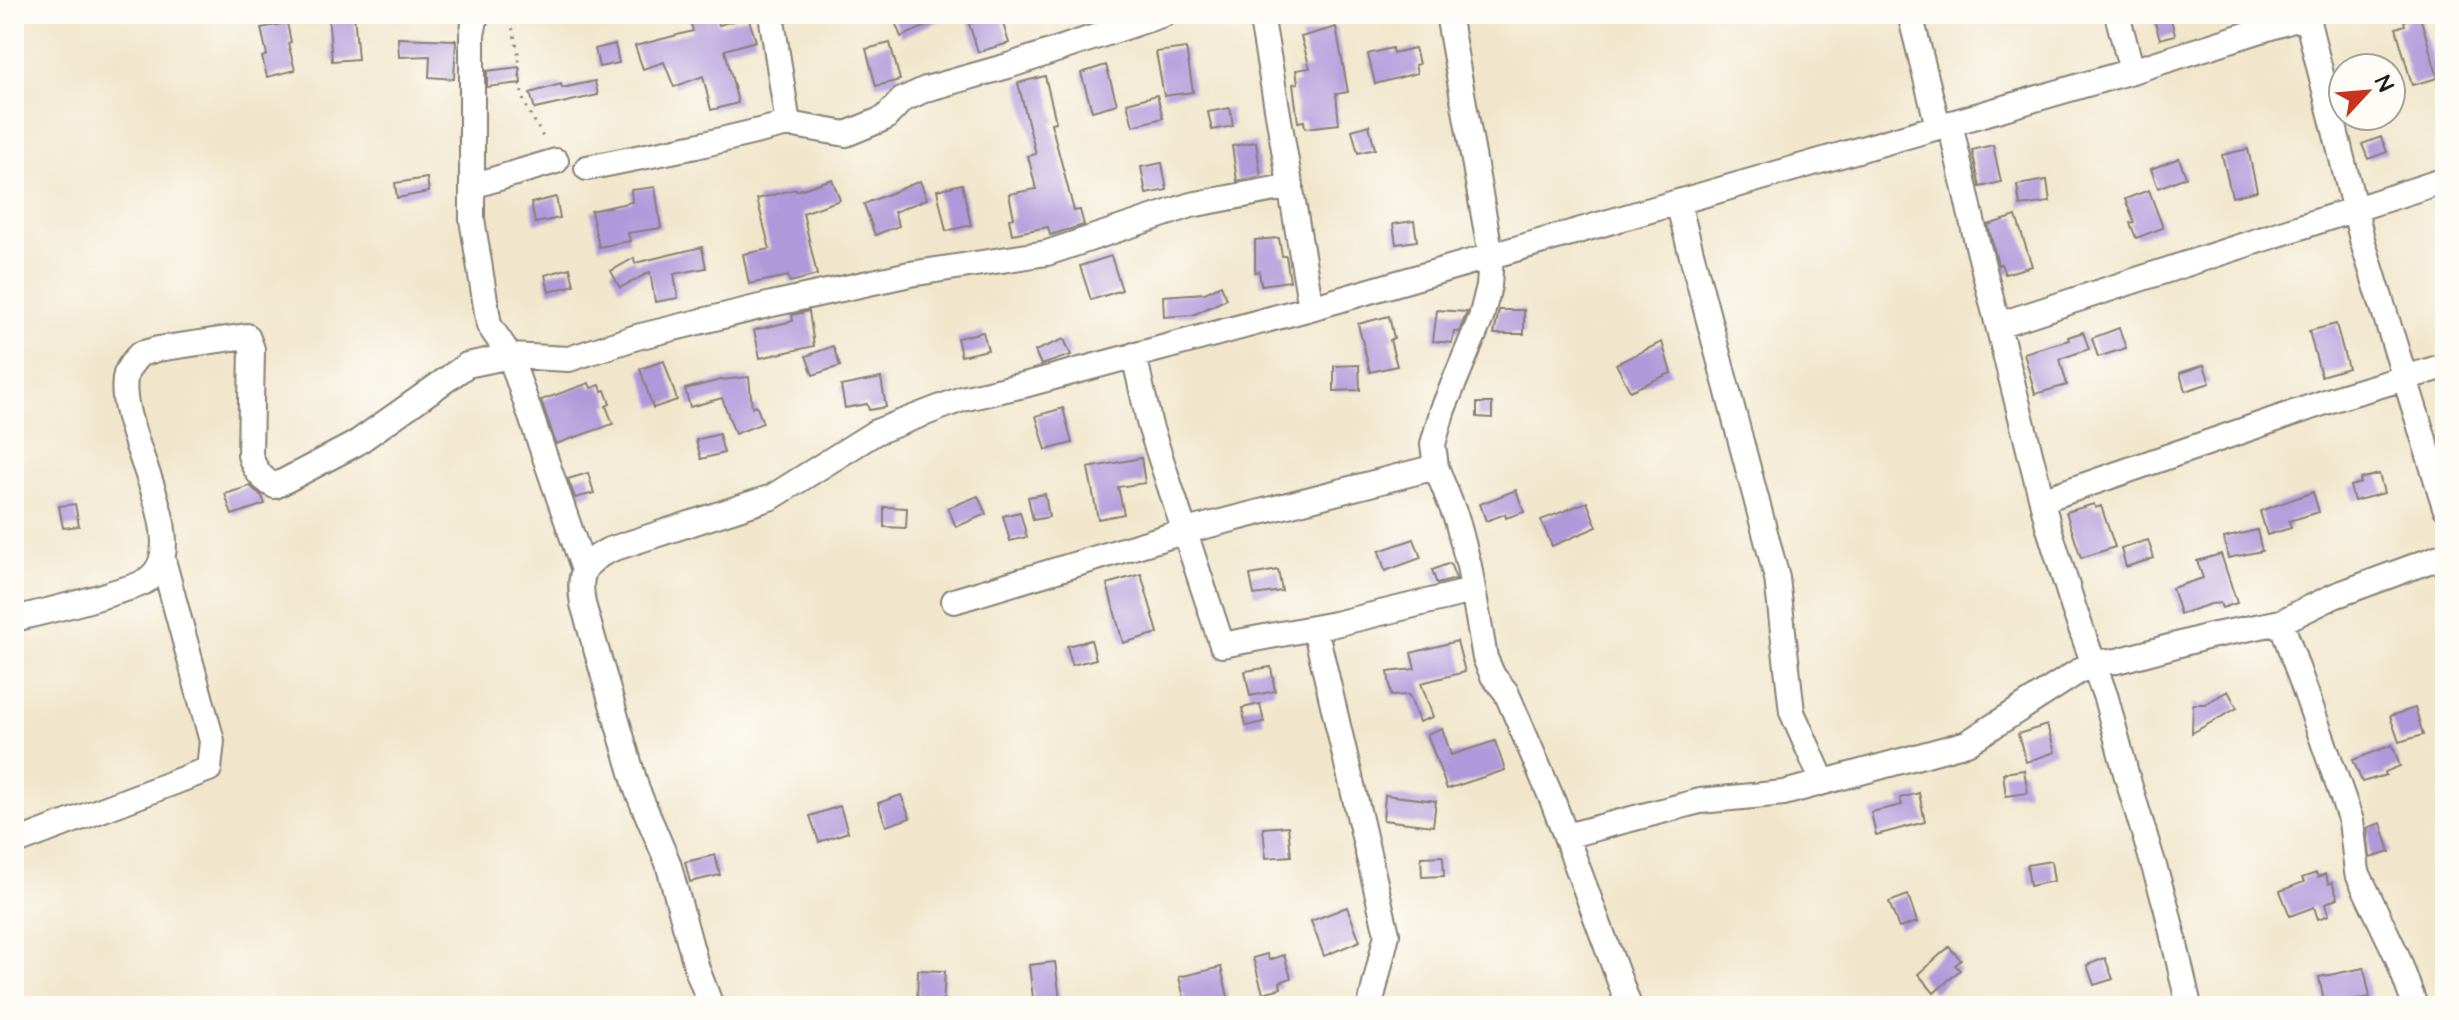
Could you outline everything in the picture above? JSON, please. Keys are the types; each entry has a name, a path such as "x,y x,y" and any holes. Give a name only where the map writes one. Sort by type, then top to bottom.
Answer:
{"street":[{"path":"476,14 472,35 472,219 489,325 510,356 584,570"},
{"path":"771,14 788,124"},
{"path":"587,168 788,124 846,134 885,118 902,100 926,89 1008,66 1164,14"},
{"path":"1261,14 1311,308"},
{"path":"1448,14 1491,256 1489,286 1481,318 1443,409 1433,444 1436,467 1457,520 1469,566 1485,658 1493,676 1506,692 1566,836 1629,1006"},
{"path":"1910,14 1944,124 2069,595 2106,698 2166,906 2189,1006"},
{"path":"2117,14 2132,71"},
{"path":"711,1006 693,957 668,863 637,790 583,604 579,583 584,570 594,558 609,550 772,497 876,432 962,399 1311,308 2132,71 2308,15 2354,208 2445,507"},
{"path":"472,186 556,161"},
{"path":"1998,325 2445,180"},
{"path":"14,843 209,769 212,741 163,560 165,541 160,513 126,403 126,375 140,354 247,336 252,349 250,455 260,475 275,486 355,444 467,365 510,356 569,359 637,337 772,304 910,274 1047,253 1191,205 1291,186"},
{"path":"1678,203 1777,578 1792,712 1823,782"},
{"path":"1134,355 1150,426 1222,645 1315,628 1472,591"},
{"path":"2042,500 2404,377 2445,366"},
{"path":"954,601 1186,531 1436,467"},
{"path":"1566,836 1700,801 1784,793 1967,743 2093,662 2117,661 2210,636 2281,622 2334,596 2445,555"},
{"path":"14,619 144,583 163,560"},
{"path":"2281,622 2351,821 2357,872 2397,956 2415,1006"},
{"path":"1315,628 1387,934 1370,1006"}],"path":[{"path":"505,14 513,30 519,56 524,102 556,161"}],"building":[{"path":"328,14 354,14 358,59 332,61"},
{"path":"715,14 719,25 748,17 756,41 725,50 738,103 711,110 703,76 674,87 664,62 643,69 635,46 693,31 689,18"},
{"path":"892,14 955,14 901,37"},
{"path":"966,14 1000,14 1009,43 978,52"},
{"path":"2170,15 2175,35 2160,39 2154,20"},
{"path":"2420,16 2438,78 2412,85 2407,52 2403,52 2396,28 2405,25 2404,21"},
{"path":"287,23 295,70 267,77 262,57 267,55 261,28"},
{"path":"1336,27 1348,92 1336,94 1339,124 1305,128 1304,121 1298,122 1293,84 1298,83 1296,70 1310,68 1301,37"},
{"path":"398,38 456,40 454,79 429,77 430,56 399,57"},
{"path":"890,43 900,80 876,86 866,49"},
{"path":"615,44 619,63 599,67 595,49"},
{"path":"1186,48 1193,92 1164,96 1156,52"},
{"path":"1392,48 1393,53 1415,48 1419,64 1415,65 1417,73 1375,84 1368,54"},
{"path":"1106,65 1117,104 1092,111 1081,73"},
{"path":"519,67 521,83 487,87 487,71"},
{"path":"1045,76 1056,122 1051,123 1074,211 1080,210 1084,225 1050,235 1048,227 1012,234 1009,219 1014,218 1009,194 1036,189 1028,156 1036,154 1018,83"},
{"path":"595,81 598,95 535,109 530,93 561,84 562,88"},
{"path":"1157,95 1163,118 1133,126 1127,103"},
{"path":"1230,108 1233,126 1212,130 1208,112"},
{"path":"1369,125 1375,149 1358,153 1352,130"},
{"path":"2381,137 2387,152 2368,159 2362,144"},
{"path":"1256,142 1261,176 1237,181 1232,146"},
{"path":"1993,145 2001,182 1980,187 1972,150"},
{"path":"2248,149 2257,191 2232,197 2222,155"},
{"path":"2179,158 2186,177 2158,188 2151,169"},
{"path":"1162,163 1167,190 1146,194 1141,167"},
{"path":"427,178 429,192 397,198 395,183"},
{"path":"832,179 840,200 803,213 817,275 790,282 788,276 749,284 743,254 770,249 757,199"},
{"path":"2047,180 2050,202 2020,206 2017,185"},
{"path":"920,181 927,199 894,212 899,226 875,235 864,204"},
{"path":"962,184 971,225 946,231 937,190"},
{"path":"655,187 661,228 628,233 630,241 599,247 591,211 632,202 631,190"},
{"path":"2149,190 2163,228 2136,238 2130,223 2134,222 2125,199"},
{"path":"556,197 560,218 535,223 531,203"},
{"path":"2016,216 2032,266 2005,274 2001,264 1998,265 1988,225"},
{"path":"1414,221 1417,241 1396,244 1393,224"},
{"path":"1279,238 1290,281 1261,285 1259,271 1255,272 1255,240"},
{"path":"702,247 706,268 674,274 678,298 655,302 650,272 620,288 611,271 634,258 635,263"},
{"path":"1111,256 1122,290 1091,300 1080,266"},
{"path":"570,268 574,285 549,292 545,275"},
{"path":"1221,285 1227,299 1193,315 1164,317 1163,296 1205,293"},
{"path":"1437,310 1467,312 1459,332 1454,332 1452,343 1433,341"},
{"path":"1499,310 1524,310 1524,334 1494,334"},
{"path":"809,311 814,346 760,358 754,330 793,321 792,315"},
{"path":"1389,316 1394,338 1390,340 1397,366 1370,372 1358,324"},
{"path":"2336,324 2348,368 2321,376 2309,331"},
{"path":"2119,328 2126,348 2098,357 2092,338"},
{"path":"983,332 988,350 961,356 957,338"},
{"path":"2083,332 2089,349 2060,359 2067,385 2035,394 2024,353 2069,340 2068,337"},
{"path":"1064,339 1071,355 1041,365 1035,351"},
{"path":"1662,342 1671,373 1630,391 1616,364"},
{"path":"833,346 840,366 813,375 806,356"},
{"path":"664,361 677,400 653,408 640,369"},
{"path":"1359,365 1360,390 1334,391 1334,366"},
{"path":"2204,365 2210,383 2185,391 2180,373"},
{"path":"749,377 752,407 756,405 763,423 735,434 722,398 690,407 685,389"},
{"path":"881,378 886,407 869,410 867,404 845,408 841,386"},
{"path":"589,383 591,388 600,385 602,391 605,390 610,404 606,406 613,424 556,444 541,400"},
{"path":"1477,403 1492,403 1492,418 1477,417"},
{"path":"1063,408 1072,443 1046,450 1036,416"},
{"path":"719,434 724,453 701,459 696,440"},
{"path":"1141,458 1145,483 1118,487 1124,514 1098,519 1088,468"},
{"path":"588,473 594,493 575,498 568,479"},
{"path":"2379,474 2384,493 2354,501 2350,486 2361,483 2360,479"},
{"path":"250,486 262,496 265,504 232,515 225,494"},
{"path":"1516,490 1524,512 1506,518 1505,514 1486,521 1480,504"},
{"path":"2313,492 2319,512 2289,521 2291,528 2267,535 2260,511"},
{"path":"1045,494 1049,517 1033,520 1028,497"},
{"path":"978,496 986,514 956,527 948,508"},
{"path":"1587,502 1597,527 1552,546 1541,520"},
{"path":"75,504 79,526 63,528 59,506"},
{"path":"2094,504 2095,508 2101,506 2115,547 2081,558 2066,512"},
{"path":"884,507 907,508 906,528 884,527"},
{"path":"1020,512 1027,537 1010,541 1003,516"},
{"path":"2257,530 2262,551 2228,558 2224,538"},
{"path":"1414,539 1421,558 1385,571 1379,551"},
{"path":"2148,540 2154,558 2126,567 2121,548"},
{"path":"2221,554 2237,603 2222,608 2220,603 2211,604 2180,614 2172,588 2203,578 2197,561"},
{"path":"1450,563 1456,579 1437,584 1432,570"},
{"path":"1278,570 1282,591 1254,595 1250,575"},
{"path":"1141,574 1158,633 1123,643 1107,584"},
{"path":"1091,640 1096,659 1072,665 1067,646"},
{"path":"1457,641 1465,672 1421,683 1433,717 1419,722 1409,695 1391,696 1388,672 1415,669 1411,653"},
{"path":"1271,667 1275,691 1250,696 1245,671"},
{"path":"2228,691 2237,708 2192,733 2193,704 2205,704"},
{"path":"1260,704 1264,722 1246,726 1242,708"},
{"path":"2415,708 2423,735 2399,742 2390,716"},
{"path":"2047,725 2055,752 2026,762 2018,734"},
{"path":"1442,728 1451,755 1495,741 1505,770 1447,789 1427,734"},
{"path":"2392,745 2400,766 2385,772 2386,775 2362,782 2353,760"},
{"path":"2024,770 2028,793 2006,796 2003,773"},
{"path":"1919,793 1925,822 1876,835 1871,812 1902,805 1900,798"},
{"path":"901,795 910,818 886,826 878,803"},
{"path":"1385,795 1436,801 1433,826 1383,820"},
{"path":"840,806 848,832 819,842 810,816"},
{"path":"2381,823 2390,852 2370,858 2367,828"},
{"path":"1288,826 1291,856 1266,858 1263,828"},
{"path":"715,855 720,875 690,882 685,862"},
{"path":"1443,856 1444,876 1422,877 1421,857"},
{"path":"2051,861 2054,881 2030,886 2027,865"},
{"path":"2316,873 2318,877 2325,874 2338,898 2326,903 2329,915 2318,919 2314,907 2290,916 2280,891 2304,882 2302,878"},
{"path":"1908,895 1917,922 1899,928 1889,902"},
{"path":"1347,907 1360,941 1324,956 1311,921"},
{"path":"1949,947 1961,960 1955,965 1960,970 1934,993 1918,974"},
{"path":"1267,954 1269,960 1284,955 1291,978 1280,982 1281,988 1263,993 1253,958"},
{"path":"2105,958 2113,979 2094,985 2087,965"},
{"path":"1055,962 1061,1006 1034,1006 1029,965"},
{"path":"1221,967 1228,997 1186,1006 1179,977"},
{"path":"2364,968 2370,997 2325,1006 2319,977"},
{"path":"918,970 945,971 943,1006 917,1006"}]}
